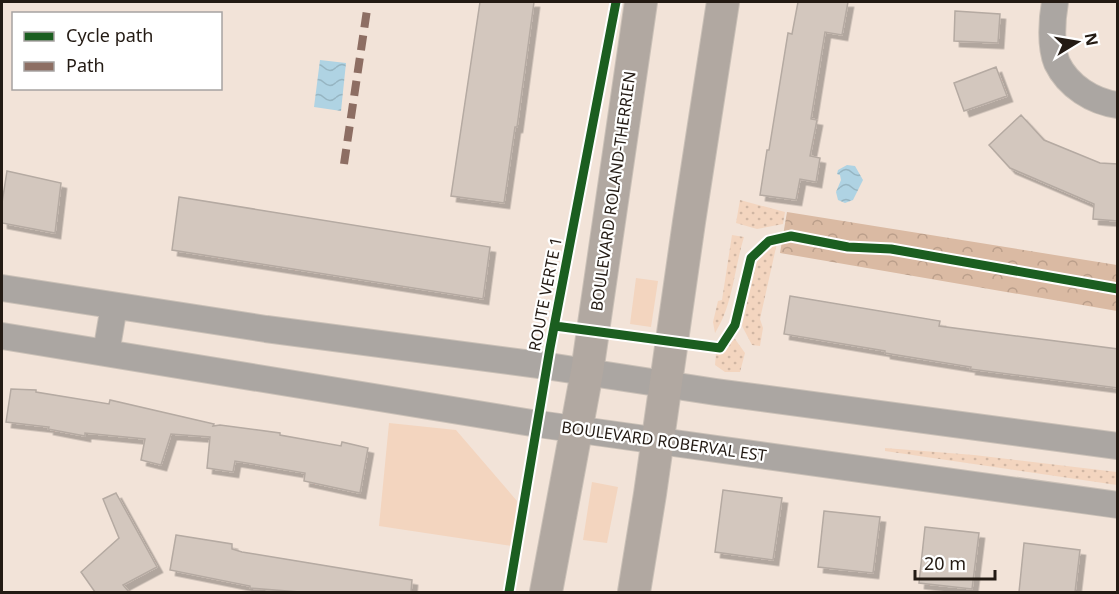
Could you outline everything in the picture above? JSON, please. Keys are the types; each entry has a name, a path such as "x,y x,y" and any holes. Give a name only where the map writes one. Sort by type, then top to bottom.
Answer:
{"main road":[{"name":"BOULEVARD ROLAND-THERRIEN","path":"546,592 587,372 641,2"},
{"path":"634,592 723,2"}],"street":[{"path":"1055,2 1051,26 1057,62 1076,88 1104,103 1118,105"},
{"path":"2,288 278,330 1118,446"},
{"path":"106,353 114,306"},
{"name":"BOULEVARD ROBERVAL EST","path":"2,336 576,429 1118,505"}],"shaded area":[{"path":"740,200 785,212 783,224 757,229 736,223"},
{"path":"732,235 744,237 726,311 715,333 713,322 718,301 722,300"},
{"path":"777,243 760,319 763,328 760,346 752,345 742,326 755,260"},
{"path":"636,278 658,281 651,327 630,324"},
{"path":"735,339 745,353 740,372 725,372 715,365 716,353"},
{"path":"389,423 456,430 517,501 512,546 379,526"},
{"path":"885,448 974,455 1117,472 1117,485 885,451"},
{"path":"592,482 618,487 607,543 583,540"}],"green space":[{"path":"787,212 1117,265 1117,311 780,253"}],"water":[{"path":"320,60 346,63 341,111 314,107"},
{"path":"847,165 855,166 863,180 853,200 845,203 838,200 836,192 841,180 840,175 837,174 838,170"}],"building":[{"path":"480,2 534,2 504,203 451,196"},
{"path":"798,2 848,2 842,35 825,32 811,119 817,120 810,156 820,158 816,182 800,179 796,200 760,195 788,33 792,34"},
{"path":"955,11 1000,14 998,43 954,41"},
{"path":"996,67 1007,96 964,111 954,83"},
{"path":"1021,115 1044,140 1100,163 1118,164 1118,221 1093,219 1094,204 1010,168 989,145"},
{"path":"7,171 61,183 55,233 2,223 2,203"},
{"path":"179,197 490,247 483,299 172,250"},
{"path":"790,296 940,321 939,326 1118,349 1118,388 970,369 971,367 784,334"},
{"path":"11,389 36,390 36,392 109,404 110,400 214,424 213,426 280,433 280,435 341,446 342,442 368,448 360,493 304,481 305,473 235,461 233,472 207,468 210,437 171,434 161,465 141,460 145,439 85,433 85,436 48,429 49,427 6,422"},
{"path":"723,490 782,498 773,560 715,552"},
{"path":"116,493 157,567 123,585 129,592 95,592 81,572 119,538 103,499"},
{"path":"824,511 880,517 873,573 818,567"},
{"path":"925,527 979,533 972,589 919,583"},
{"path":"176,535 232,544 232,549 242,552 412,580 411,592 300,592 250,588 250,586 170,570"},
{"path":"1024,543 1080,550 1075,592 1019,592"}],"marked path":[{"path":"344,164 367,10"}],"cycle path":[{"name":"ROUTE VERTE 1","path":"509,592 550,348 616,2"},
{"name":"ROUTE VERTE 1","path":"555,326 720,348 735,325 751,258 769,241 791,236 848,247 891,249 1118,289"}]}
